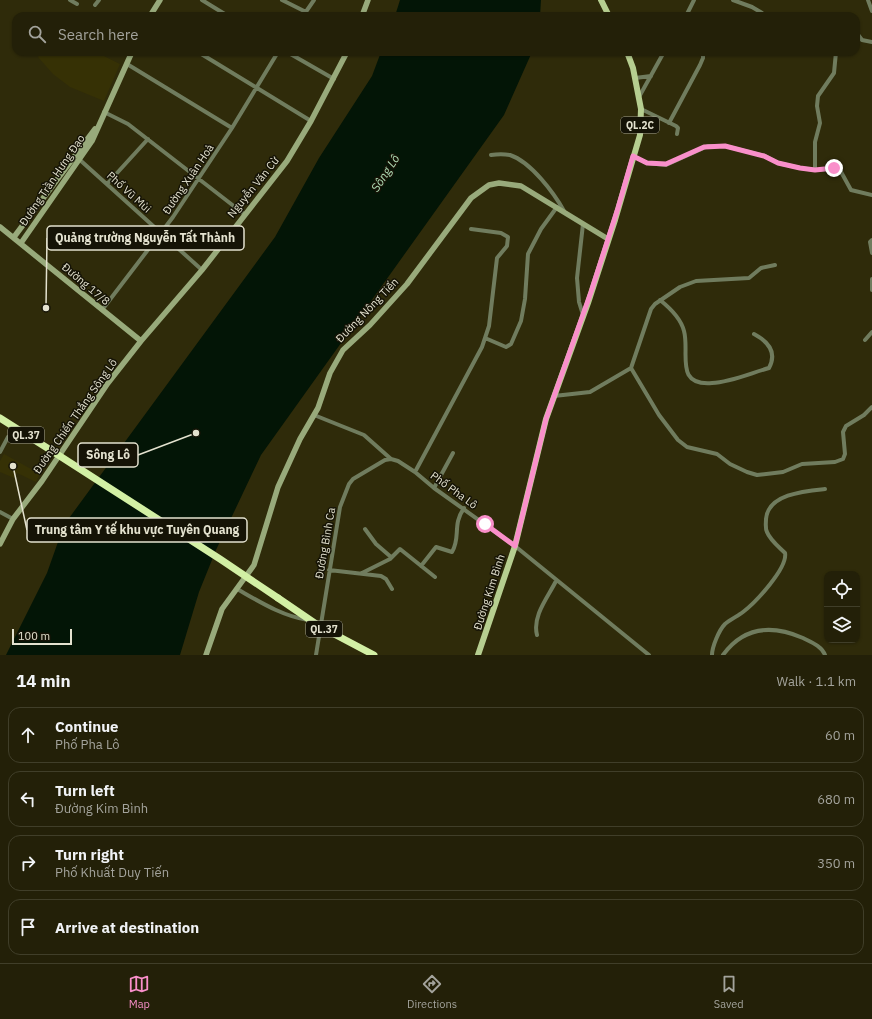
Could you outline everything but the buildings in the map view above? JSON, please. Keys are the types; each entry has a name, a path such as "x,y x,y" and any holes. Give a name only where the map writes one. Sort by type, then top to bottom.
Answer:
{"highway":[{"name":"QL.37","path":"0,418 220,559 319,626 374,655"}],"main road":[{"path":"601,0 607,12"},
{"name":"Đường Kim Bình","path":"478,655 515,546 543,430 588,303 640,136 641,109 635,78 628,56"}],"street":[{"path":"70,0 77,4"},
{"path":"95,4 99,0"},
{"path":"152,12 160,0"},
{"path":"202,0 222,12"},
{"path":"282,0 306,12 314,0"},
{"path":"364,12 368,0"},
{"path":"688,12 694,0"},
{"path":"733,0 752,7 760,12"},
{"path":"868,0 872,11"},
{"path":"860,37 862,40 872,42"},
{"name":"Đường Trần Hưng Đạo","path":"21,243 92,141 130,56"},
{"path":"205,56 311,121"},
{"name":"Đường Xuân Hoà","path":"102,310 162,234 232,128 276,56"},
{"path":"294,56 334,79"},
{"name":"Nguyễn Văn Cừ","path":"141,341 202,270 244,214 287,161 311,121 345,56"},
{"path":"639,97 662,56"},
{"path":"669,122 700,65 703,56"},
{"path":"815,170 815,142 820,123 817,106 818,96 834,74 836,56"},
{"path":"126,64 232,128"},
{"path":"635,78 651,76"},
{"path":"641,109 669,122 678,128 677,134"},
{"path":"104,112 128,124 200,178 244,214"},
{"name":"Đường Trần Hưng Đạo","path":"14,238 87,138 97,127"},
{"path":"107,184 148,139"},
{"path":"633,156 647,163 666,164 704,147 725,146 764,156 778,163 815,170 838,168 851,190 872,195"},
{"path":"491,155 510,156 521,160 551,192 564,211"},
{"name":"Phố Vũ Mùi","path":"80,160 202,270"},
{"name":"Đường Nông Tiến","path":"206,655 222,610 254,565 278,487 300,439 314,415 330,373 342,350 370,325 407,284 471,198 489,185 510,183 530,190 608,239"},
{"path":"485,338 506,346 511,344 521,321 528,254 541,229 557,207"},
{"path":"583,224 577,278 580,304 583,315"},
{"name":"Đường 17/8","path":"0,227 141,341"},
{"path":"415,472 451,408 482,347 489,326 497,258 507,246 508,237 501,233 471,229"},
{"path":"872,240 870,242 872,253"},
{"path":"554,396 590,392 630,368 651,309 660,300 676,289 692,282 749,278 761,268 775,265"},
{"path":"872,279 872,290"},
{"path":"660,300 678,318 682,326 685,340 685,368 687,373 694,380 710,383 717,382 769,368 772,361 772,352 767,342 754,334"},
{"path":"580,304 588,303"},
{"path":"865,340 872,332"},
{"name":"Đường Chiến Thắng Sông Lô","path":"0,544 13,519 42,481 108,383 141,341"},
{"path":"630,368 659,415 682,444 692,449 718,454 730,464 752,474 783,472 802,464 835,462 843,459 845,454 844,432 846,426 864,415 872,407"},
{"name":"Phố Pha Lô","path":"314,415 364,435 390,458 398,461 415,472 434,488 464,508 515,546 556,581 649,655"},
{"path":"0,452 8,437 17,435 21,432"},
{"path":"434,488 454,453"},
{"name":"Đường Bình Ca","path":"316,655 319,626 340,507 349,484 357,476 390,458"},
{"path":"712,655 713,648 723,626 744,612 761,596 784,566 785,554 769,536 766,529 767,513 770,506 784,497 799,492 825,489"},
{"path":"421,566 436,547 452,552 456,540 458,518 464,508"},
{"path":"0,512 13,519"},
{"path":"365,529 376,544 391,557"},
{"path":"362,573 391,557 400,549 435,577"},
{"path":"329,570 384,577 392,589"},
{"path":"537,635 535,627 537,618 556,581"},
{"path":"238,589 280,612 311,620"},
{"path":"723,655 742,637 755,631 769,629 788,632 808,640 820,648 825,655"}],"shaded area":[{"path":"104,56 120,64 104,101 70,87 53,74 38,57"},
{"path":"4,454 40,474 36,482 17,473 14,478 0,472 0,461"}],"water":[{"path":"400,0 541,0 540,12 396,12"},
{"path":"380,56 530,56 504,115 261,455 216,550 199,592 180,655 6,655 47,573 64,525 275,237 319,158 372,76"}],"place":[{"name":"Quảng trường Nguyễn Tất Thành","path":"46,308"},
{"name":"Sông Lô","path":"196,433"},
{"name":"Trung tâm Y tế khu vực Tuyên Quang","path":"13,466"}],"route":[{"path":"485,524 515,546 546,419 591,292 633,156 647,163 658,165 672,163 704,147 725,146 764,156 778,163 808,170 834,168"}]}
